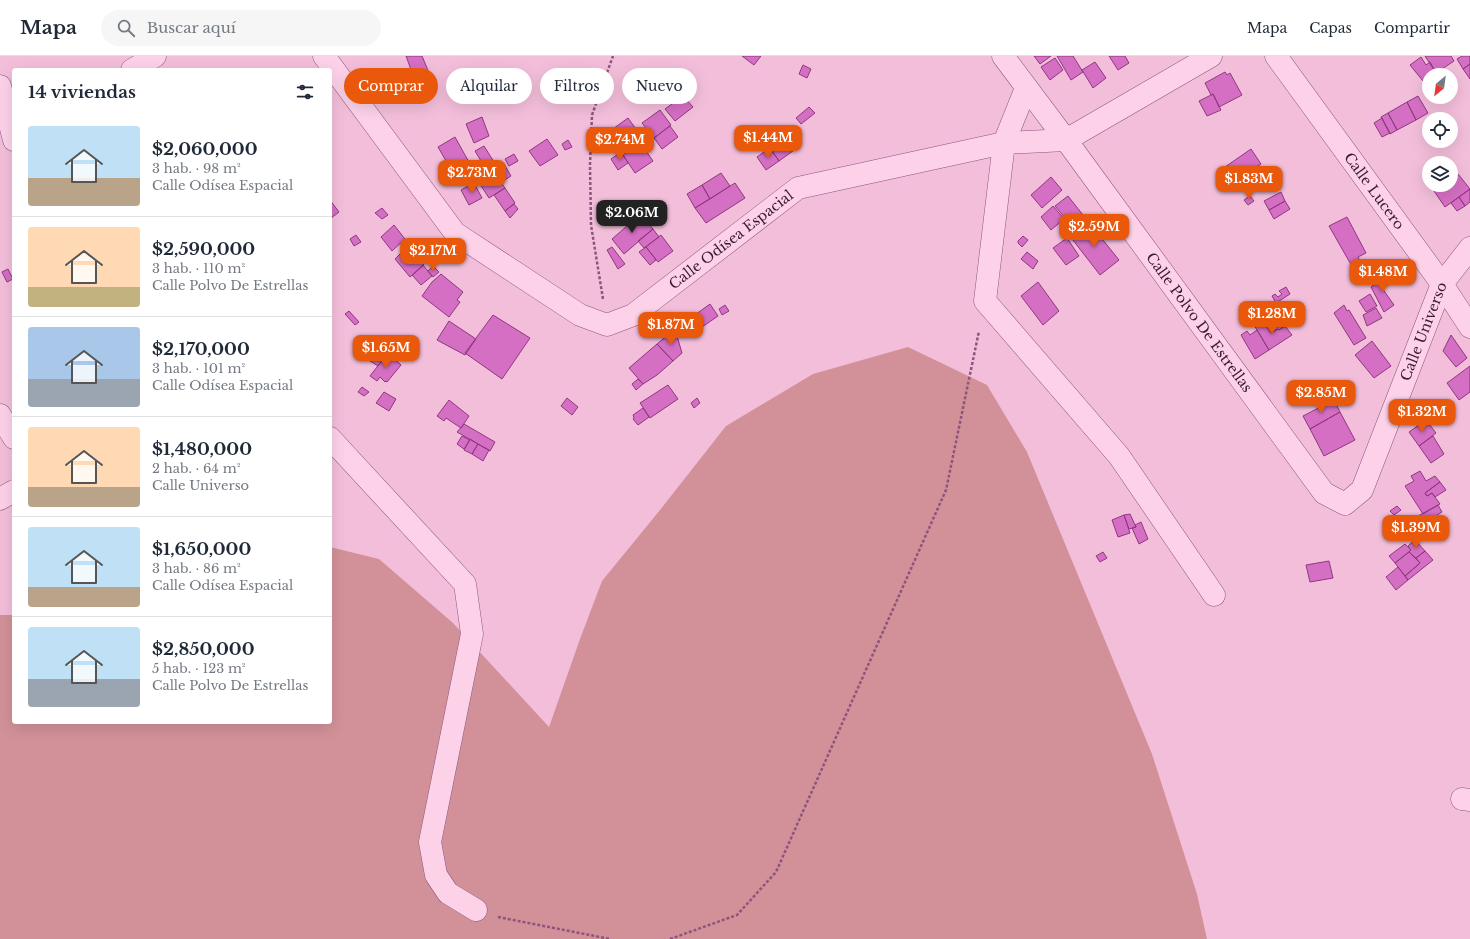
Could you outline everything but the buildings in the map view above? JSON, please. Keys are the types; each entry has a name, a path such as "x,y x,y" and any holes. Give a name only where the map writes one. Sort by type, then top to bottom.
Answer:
{"street":[{"path":"135,68 155,56"},
{"path":"324,56 455,233 580,315 607,325"},
{"name":"Calle Polvo De Estrellas","path":"1003,56 1324,493 1345,504"},
{"path":"1066,140 1211,56"},
{"name":"Calle Lucero","path":"1276,56 1442,284 1470,327"},
{"path":"0,86 12,132"},
{"path":"1026,88 1004,143 985,301 1119,456 1214,595"},
{"name":"Calle Odísea Espacial","path":"607,325 633,315 798,188 1004,143 1066,140"},
{"path":"0,149 12,141"},
{"name":"Calle Universo","path":"1345,504 1362,490 1442,284 1470,248"},
{"path":"0,415 12,435"},
{"path":"332,440 465,584 472,634 430,842 436,875 448,893 476,910"},
{"path":"0,499 12,492"}],"path":[{"path":"607,325 592,225 590,165 592,115 613,56"},
{"path":"670,939 737,915 776,872 946,490 985,301"},
{"path":"476,910 505,919 610,939"}],"shaded area":[{"path":"908,347 987,385 1027,452 1152,754 1197,894 1207,939 0,939 0,615 12,615 12,724 332,724 332,547 379,559 453,623 549,727 602,581 726,426 813,374"}]}
